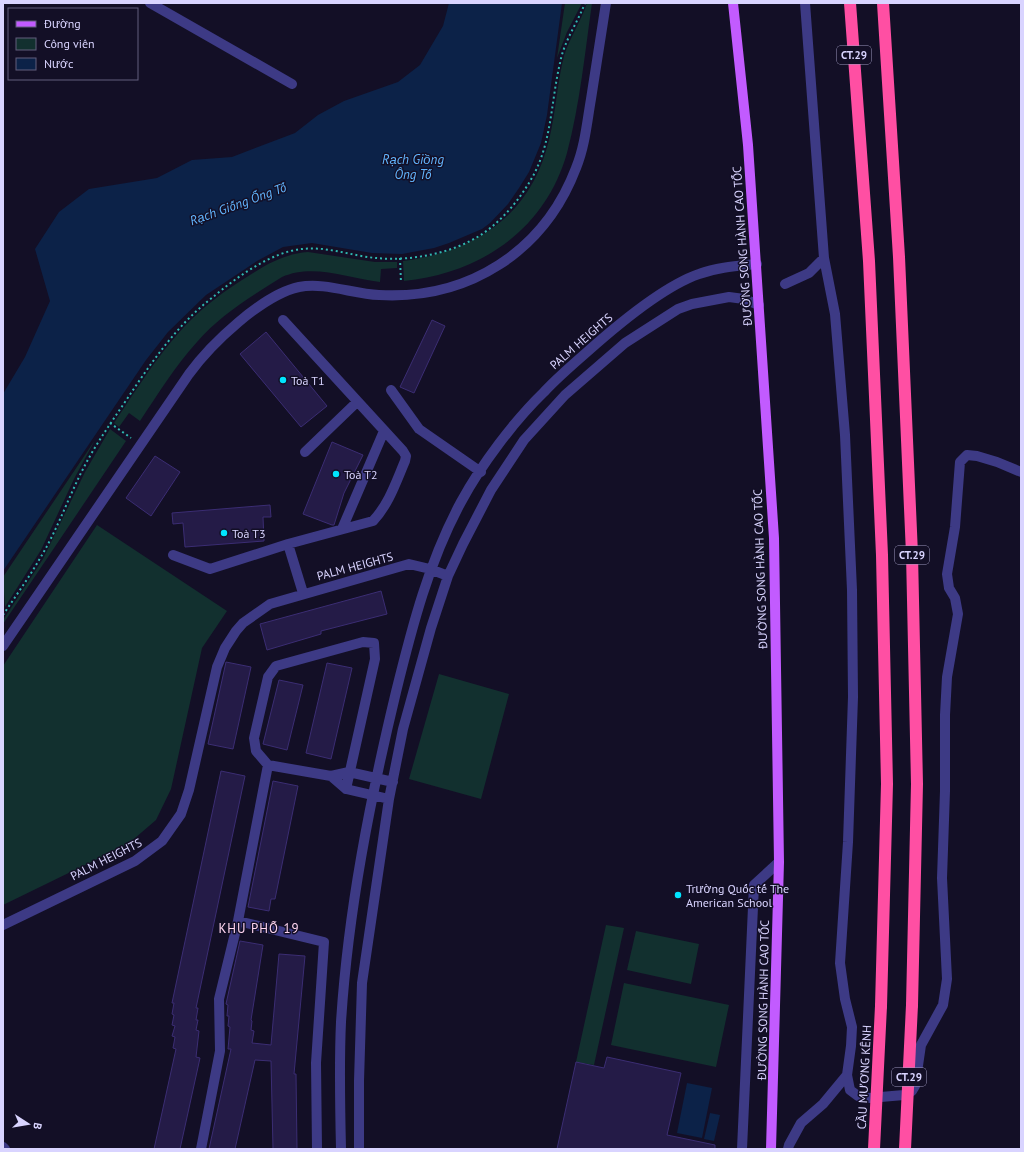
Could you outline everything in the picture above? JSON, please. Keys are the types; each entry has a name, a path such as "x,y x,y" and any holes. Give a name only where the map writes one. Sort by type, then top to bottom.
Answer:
{"highway":[{"name":"CẦU MƯƠNG KÊNH","path":"850,3 870,269 882,547 887,784 881,1006 874,1149"},
{"name":"CT.29","path":"883,3 899,257 912,554 917,784 912,1005 904,1149"}],"main road":[{"name":"ĐƯỜNG SONG HÀNH CAO TỐC","path":"733,3 748,145 774,538 779,862 771,1149"}],"street":[{"path":"150,3 292,84"},
{"path":"3,646 185,378 207,352 235,325 274,298 300,287 321,287 376,295 399,296 432,291 458,284 483,274 504,262 534,237 558,204 577,166 585,133 606,3"},
{"path":"804,3 824,258 835,314 845,435 852,590 852,712 848,842 840,963 845,999 852,1027 852,1046 847,1075 850,1090 858,1096 869,1098 904,1095 912,1091 915,1086 922,1045 943,1005 946,979 942,878 945,791 944,715 947,677 958,614 955,598 949,588 947,574 955,527 960,462 967,455 977,456 1021,472"},
{"path":"785,284 809,273 824,258"},
{"name":"PALM HEIGHTS","path":"3,925 135,861 162,841 176,823 186,802 214,679 225,648 243,623 270,604 303,593 409,564 430,569 462,502 481,472 499,444 542,393 604,337 649,303 696,274 726,267 757,264"},
{"path":"359,1149 359,1081 362,983 390,799 404,729 431,628 448,576 491,490 524,440 571,390 624,344 678,309 692,304 729,297 744,299 759,305"},
{"path":"173,555 210,569 288,544 373,521 386,503 396,484 406,456 404,451 357,402 283,320"},
{"path":"391,390 419,429 481,472"},
{"path":"305,452 357,402"},
{"path":"342,529 384,431"},
{"path":"288,544 303,593"},
{"path":"341,1149 341,1022 352,918 376,778 412,626 430,569 448,576"},
{"path":"346,789 349,772 375,658 374,644 364,642 276,666 268,677 254,738 256,751 268,765 331,776 349,772 393,782"},
{"path":"201,1149 219,1057 219,999 238,921 268,765"},
{"path":"331,776 346,789 390,799"},
{"path":"742,1149 754,885 779,862"},
{"path":"238,921 324,942 316,1063 317,1149"},
{"path":"788,1149 801,1123 823,1104 847,1075"}],"path":[{"path":"3,615 39,562 83,469 110,423 152,362 175,332 213,296 269,258 291,251 314,248 374,258 400,258 436,253 478,236 495,225 522,194 542,156 550,125 561,58 570,34 585,3"},
{"path":"400,258 401,283"},
{"path":"110,423 131,438"}],"green space":[{"path":"565,3 582,3 567,32 557,58"},
{"path":"587,3 592,3 582,78 572,134 557,180 543,204 526,225 506,243 484,257 459,268 432,276 404,281 403,261 430,256 477,238 497,225 514,209 529,189 541,166 549,140 564,56"},
{"path":"308,252 375,262 397,262 397,268 381,269 380,282 318,271 294,273 282,277 237,306 206,332 174,370 140,421 129,413 119,427 114,423 159,357 185,326 200,312 225,291 266,266 290,255"},
{"path":"110,429 126,441 3,624 3,620 43,559 85,472"},
{"path":"95,440 74,479 41,550 5,607 3,577"},
{"path":"97,525 227,611 202,648 171,789 156,820 128,844 3,905 3,666"},
{"path":"439,674 509,694 481,799 409,779"},
{"path":"606,925 624,928 594,1065 576,1062"},
{"path":"636,931 699,944 691,984 627,970"},
{"path":"624,983 729,1005 716,1067 611,1045"}],"water":[{"name":"Rạch Giồng Ông Tố","path":"449,3 562,3 547,115 541,143 529,172 508,204 490,223 482,229 434,248 402,254 372,253 312,243 283,247 257,261 206,295 168,332 146,360 3,571 3,394 25,357 50,301 35,249 59,212 89,189 157,178 192,160 232,157 295,133 318,115 344,101 398,82 420,65 443,26"},
{"path":"687,1083 712,1088 702,1138 677,1133"},
{"path":"710,1113 720,1115 714,1141 704,1139"}],"building":[{"path":"432,320 445,326 414,393 400,387"},
{"name":"Toà T1","path":"266,332 327,406 301,427 240,354"},
{"name":"Toà T2","path":"332,442 363,455 344,493 334,525 303,514"},
{"path":"155,456 180,472 151,516 126,498"},
{"name":"Toà T3","path":"270,505 271,517 263,517 264,541 185,547 183,523 173,524 172,513"},
{"path":"381,591 387,614 321,631 321,634 267,650 260,624"},
{"path":"226,662 251,667 233,749 208,744"},
{"path":"327,663 352,668 331,759 306,753"},
{"path":"279,680 303,685 287,750 263,744"},
{"path":"221,771 245,776 196,1008 198,1008 196,1020 198,1020 196,1030 199,1031 196,1057 200,1058 180,1149 154,1149 176,1049 173,1048 175,1037 172,1036 175,1026 172,1025 174,1003 172,1003"},
{"path":"273,781 298,786 275,899 271,899 269,911 248,907"},
{"path":"240,941 263,945 251,1020 251,1030 254,1031 252,1043 271,1045 279,954 305,956 294,1074 296,1074 297,1149 273,1149 271,1061 255,1060 235,1149 209,1149 231,1049 228,1049 230,1027 228,1026 229,1016 227,1016 228,1005 226,1004"},
{"path":"607,1057 681,1073 667,1135 715,1145 715,1149 557,1149 576,1062 604,1068"}],"place":[{"name":"Toà T1","path":"283,380"},
{"name":"Toà T2","path":"336,474"},
{"name":"Toà T3","path":"224,533"},
{"name":"Trường Quốc tế The American School","path":"678,895"}],"district":[{"name":"KHU PHỐ 19","path":"259,928"}],"water label":[{"name":"Rạch Giống Ống Tố","path":"238,204"}]}
